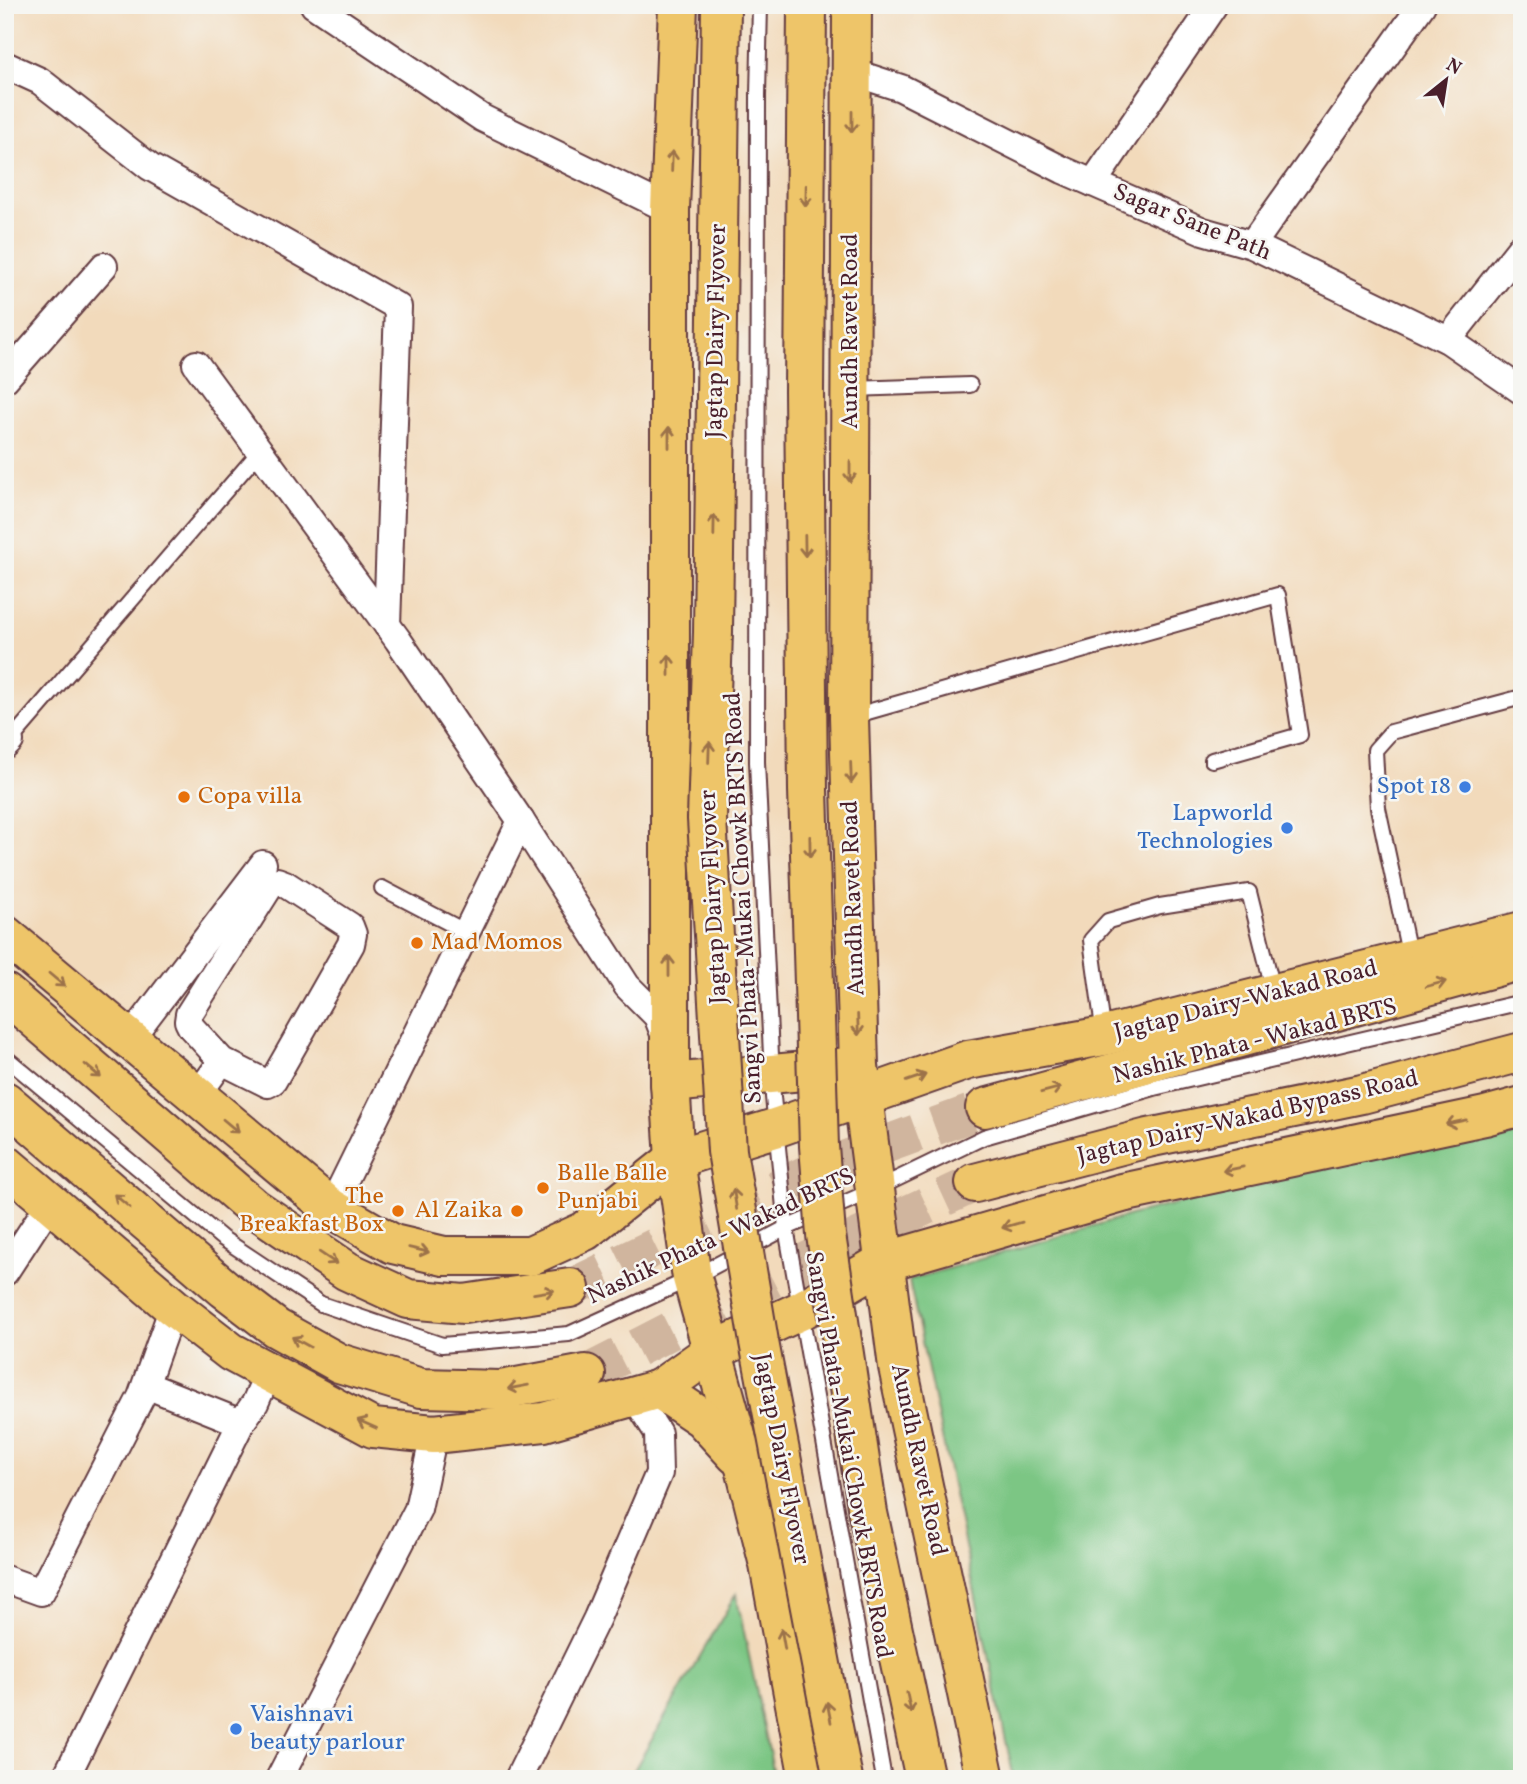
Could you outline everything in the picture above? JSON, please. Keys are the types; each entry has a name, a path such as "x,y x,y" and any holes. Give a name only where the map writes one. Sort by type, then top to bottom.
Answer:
{"main road":[{"path":"678,5 670,210 669,1065 676,1159 692,1278 769,1565 809,1779"},
{"name":"Jagtap Dairy Flyover","path":"721,5 713,632 707,819 727,1151 759,1342 843,1779"},
{"path":"807,5 804,391 809,803 819,1146 826,1235 868,1513 925,1779"},
{"name":"Aundh Ravet Road","path":"852,5 849,717 862,1081 898,1367 985,1779"},
{"name":"Jagtap Dairy-Wakad Road","path":"862,1081 1104,1036 1522,931"},
{"path":"5,935 331,1208 393,1244 444,1256 530,1256 585,1231 676,1159 778,1127 862,1081"},
{"name":"Jagtap Dairy-Wakad Road","path":"985,1108 1522,960"},
{"path":"5,993 253,1206 347,1271 408,1299 464,1304 570,1288"},
{"name":"Jagtap Dairy-Wakad Bypass Road","path":"975,1184 1148,1138 1362,1094 1522,1052"},
{"path":"669,1065 862,1081"},
{"path":"5,1101 225,1289 276,1328 339,1363 421,1388 501,1390 586,1374"},
{"path":"5,1164 173,1307 231,1352 373,1428 434,1434 544,1422 646,1393 710,1352 800,1311 884,1262 1122,1193 1522,1106"},
{"path":"646,1393 702,1418 744,1464"}],"street":[{"path":"314,5 482,117 670,210"},
{"path":"1093,183 1214,5"},
{"path":"1252,245 1422,5"},
{"path":"5,65 40,81 149,167 398,307 387,625"},
{"name":"Sagar Sane Path","path":"852,72 901,88 1093,183 1203,231 1252,245 1448,340 1522,391"},
{"path":"1448,340 1522,246"},
{"path":"10,362 104,266"},
{"path":"196,364 387,625 521,821 627,986 657,1016 669,1065"},
{"path":"331,1208 521,821"},
{"path":"129,1040 263,864"},
{"path":"277,881 350,926 353,934 351,944 273,1081 268,1084 222,1061 191,1027 187,1021 189,1014 270,886 277,881"},
{"path":"196,1097 222,1061"},
{"path":"5,1272 50,1203"},
{"path":"5,1579 41,1592 146,1385 173,1307"},
{"path":"65,1779 269,1371"},
{"path":"146,1385 241,1423"},
{"path":"518,1779 597,1618 659,1473 657,1433 646,1393"},
{"path":"279,1779 418,1509 434,1434"}],"lane":[{"name":"Sangvi Phata-Mukai Chowk BRTS Road","path":"760,5 757,762 772,1074 786,1228 884,1779"},
{"path":"850,389 971,385"},
{"path":"8,743 260,451"},
{"path":"849,717 1278,595 1300,735 1212,760"},
{"path":"1411,959 1378,808 1375,750 1391,732 1522,697"},
{"path":"382,888 466,932"},
{"path":"1104,1036 1091,940 1108,921 1160,906 1249,892 1274,993"},
{"name":"Nashik Phata - Wakad BRTS","path":"5,1057 222,1238 321,1304 442,1345 569,1334 692,1278 786,1228 874,1190 984,1137 1154,1088 1522,1002"}],"green space":[{"path":"1522,1119 1522,1779 1014,1779 909,1280 1134,1214"},
{"path":"736,1594 775,1779 629,1779"}],"tunnel":[{"path":"570,1288 811,1172 985,1108"},
{"path":"586,1374 809,1260 975,1183"}],"place":[{"name":"Spot 18","path":"1465,787"},
{"name":"Copa villa","path":"184,797"},
{"name":"Lapworld Technologies","path":"1287,828"},
{"name":"Mad Momos","path":"417,943"},
{"name":"Balle Balle Punjabi","path":"543,1188"},
{"name":"The Breakfast Box","path":"398,1211"},
{"name":"Al Zaika","path":"517,1211"},
{"name":"Vaishnavi beauty parlour","path":"236,1729"}]}
